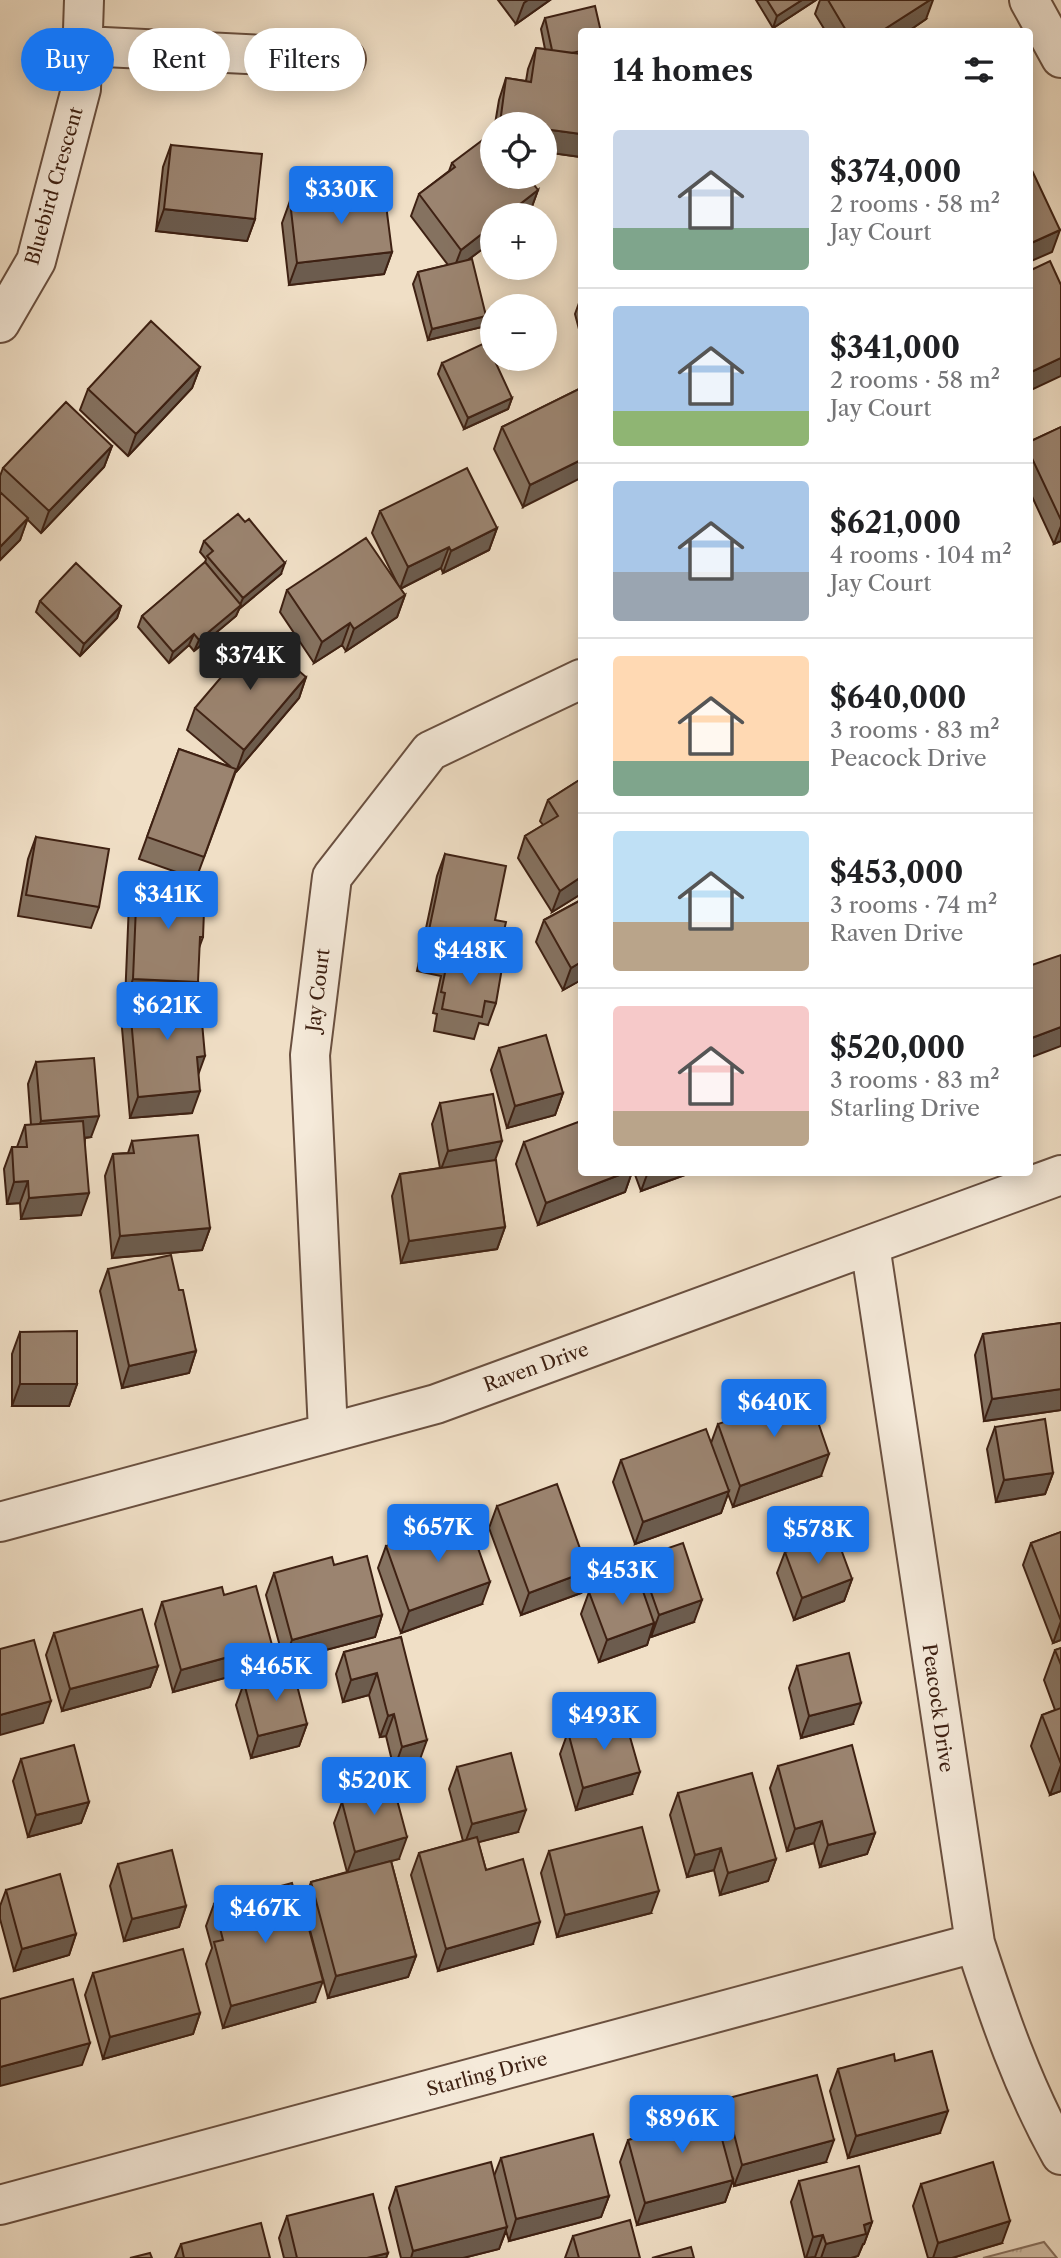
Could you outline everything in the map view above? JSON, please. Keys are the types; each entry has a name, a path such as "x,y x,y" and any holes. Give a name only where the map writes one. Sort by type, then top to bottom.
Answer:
{"street":[{"name":"Bluebird Crescent","path":"84,0 84,28"},
{"path":"1029,0 1061,58"},
{"path":"114,48 244,55"},
{"name":"Bluebird Crescent","path":"0,324 36,261 80,91"},
{"name":"Jay Court","path":"328,1431 310,1055 332,877 430,751 578,679"},
{"name":"Raven Drive","path":"0,1522 328,1431 436,1404 1061,1175"},
{"name":"Peacock Drive","path":"870,1245 975,1943 1005,2036 1033,2104 1061,2155"},
{"name":"Starling Drive","path":"0,2205 975,1943"}],"green space":[{"path":"1044,2242 1057,2258 983,2258"}],"building":[{"path":"767,0 802,0 777,16"},
{"path":"828,0 930,0 886,28 845,28"},
{"path":"595,6 600,28 578,28 578,52 552,50 545,18"},
{"path":"536,48 578,54 578,134 557,131 557,112 501,112 506,78 531,82"},
{"path":"480,142 480,189 538,190 521,203 480,203 480,235 461,250 419,194 455,167 452,163"},
{"path":"171,145 262,154 255,219 164,209"},
{"path":"1033,173 1060,230 1033,242"},
{"path":"384,189 392,252 297,263 290,201"},
{"path":"472,259 481,294 480,317 432,329 418,272"},
{"path":"1050,261 1061,285 1061,358 1033,371 1033,269"},
{"path":"151,321 200,367 136,434 88,389"},
{"path":"480,345 480,371 500,371 512,398 468,418 442,363"},
{"path":"578,389 578,461 530,485 502,427"},
{"path":"66,402 112,446 49,511 3,468"},
{"path":"1061,427 1061,520 1033,460 1033,440"},
{"path":"467,468 497,528 451,551 449,547 408,567 380,511"},
{"path":"0,492 28,518 0,547"},
{"path":"238,514 245,522 249,519 285,563 243,598 207,556 213,551 204,541"},
{"path":"366,538 405,595 354,629 350,623 322,642 287,590"},
{"path":"205,562 241,605 199,640 194,634 173,652 142,616"},
{"path":"76,563 121,606 84,644 40,601"},
{"path":"257,635 306,677 244,750 195,708"},
{"path":"179,749 236,769 204,857 147,837"},
{"path":"578,781 578,879 560,891 525,836 558,816 548,800"},
{"path":"36,837 109,849 99,907 26,895"},
{"path":"445,854 506,866 495,920 506,922 500,948 488,945 485,961 425,949"},
{"path":"137,882 205,885 198,982 133,979"},
{"path":"578,902 578,964 571,968 544,920"},
{"path":"1061,955 1061,1027 1033,1038 1033,965"},
{"path":"448,958 502,968 496,1003 485,1001 482,1017 442,1009 445,993 441,992"},
{"path":"199,989 205,1056 197,1057 200,1091 138,1097 129,996"},
{"path":"546,1035 563,1093 515,1106 499,1048"},
{"path":"94,1058 99,1116 41,1121 36,1062"},
{"path":"493,1094 502,1141 448,1151 440,1103"},
{"path":"83,1121 89,1193 29,1198 28,1181 14,1182 12,1147 27,1147 25,1125"},
{"path":"578,1122 578,1176 617,1176 546,1203 524,1142"},
{"path":"198,1135 210,1228 120,1236 113,1154 134,1153 132,1141"},
{"path":"496,1160 505,1227 409,1241 400,1174"},
{"path":"171,1255 179,1290 183,1290 196,1351 129,1366 108,1269"},
{"path":"1061,1323 1061,1389 992,1399 983,1334"},
{"path":"77,1331 77,1384 20,1384 20,1332"},
{"path":"808,1393 829,1454 740,1486 718,1424"},
{"path":"1045,1419 1053,1473 1004,1480 995,1427"},
{"path":"706,1429 729,1491 643,1522 621,1460"},
{"path":"557,1484 588,1571 529,1593 497,1506"},
{"path":"467,1517 490,1582 409,1611 386,1546"},
{"path":"1061,1532 1061,1621 1031,1543"},
{"path":"835,1533 852,1579 802,1598 785,1552"},
{"path":"683,1543 702,1600 659,1615 639,1558"},
{"path":"367,1556 382,1615 292,1640 274,1573 332,1557 334,1565"},
{"path":"637,1574 654,1623 607,1640 589,1592"},
{"path":"256,1586 272,1645 181,1670 162,1602 222,1587 224,1595"},
{"path":"142,1609 158,1666 70,1689 54,1633"},
{"path":"401,1637 427,1740 402,1747 394,1714 388,1716 377,1673 351,1680 344,1652"},
{"path":"34,1640 51,1701 0,1715 0,1649"},
{"path":"1061,1648 1061,1665 1055,1650"},
{"path":"849,1653 861,1703 809,1716 797,1666"},
{"path":"293,1670 307,1724 258,1736 244,1683"},
{"path":"1061,1708 1061,1764 1042,1715"},
{"path":"624,1716 640,1772 583,1788 568,1732"},
{"path":"74,1745 89,1802 36,1815 21,1759"},
{"path":"852,1745 875,1833 828,1845 822,1821 795,1829 778,1766"},
{"path":"511,1753 526,1810 472,1824 457,1767"},
{"path":"752,1773 776,1859 728,1873 721,1848 695,1855 678,1793"},
{"path":"392,1781 407,1837 355,1852 342,1802 354,1798 353,1792"},
{"path":"642,1827 659,1891 565,1915 549,1851"},
{"path":"477,1837 486,1870 523,1859 540,1922 446,1949 419,1853"},
{"path":"172,1850 186,1906 132,1919 118,1864"},
{"path":"391,1861 416,1956 336,1976 311,1882"},
{"path":"60,1874 76,1934 22,1949 6,1890"},
{"path":"292,1883 302,1919 306,1918 323,1981 231,2006 214,1942 223,1940 214,1904"},
{"path":"183,1949 200,2013 110,2037 93,1973"},
{"path":"73,1979 90,2043 0,2067 0,1999"},
{"path":"932,2051 948,2111 856,2136 838,2069 894,2054 895,2061"},
{"path":"817,2075 834,2140 742,2165 725,2099"},
{"path":"712,2102 733,2180 645,2203 628,2140 673,2128 669,2114"},
{"path":"593,2134 609,2196 516,2219 501,2158"},
{"path":"491,2162 507,2227 413,2251 396,2187"},
{"path":"993,2162 1010,2221 938,2243 921,2184"},
{"path":"859,2166 872,2222 864,2225 866,2234 826,2244 823,2235 813,2237 799,2181"},
{"path":"373,2194 388,2253 367,2258 297,2258 287,2216"},
{"path":"630,2220 640,2258 579,2258 573,2236"},
{"path":"261,2223 270,2258 184,2258 181,2244"},
{"path":"691,2247 694,2258 652,2258"},
{"path":"150,2253 152,2258 130,2258"}]}
